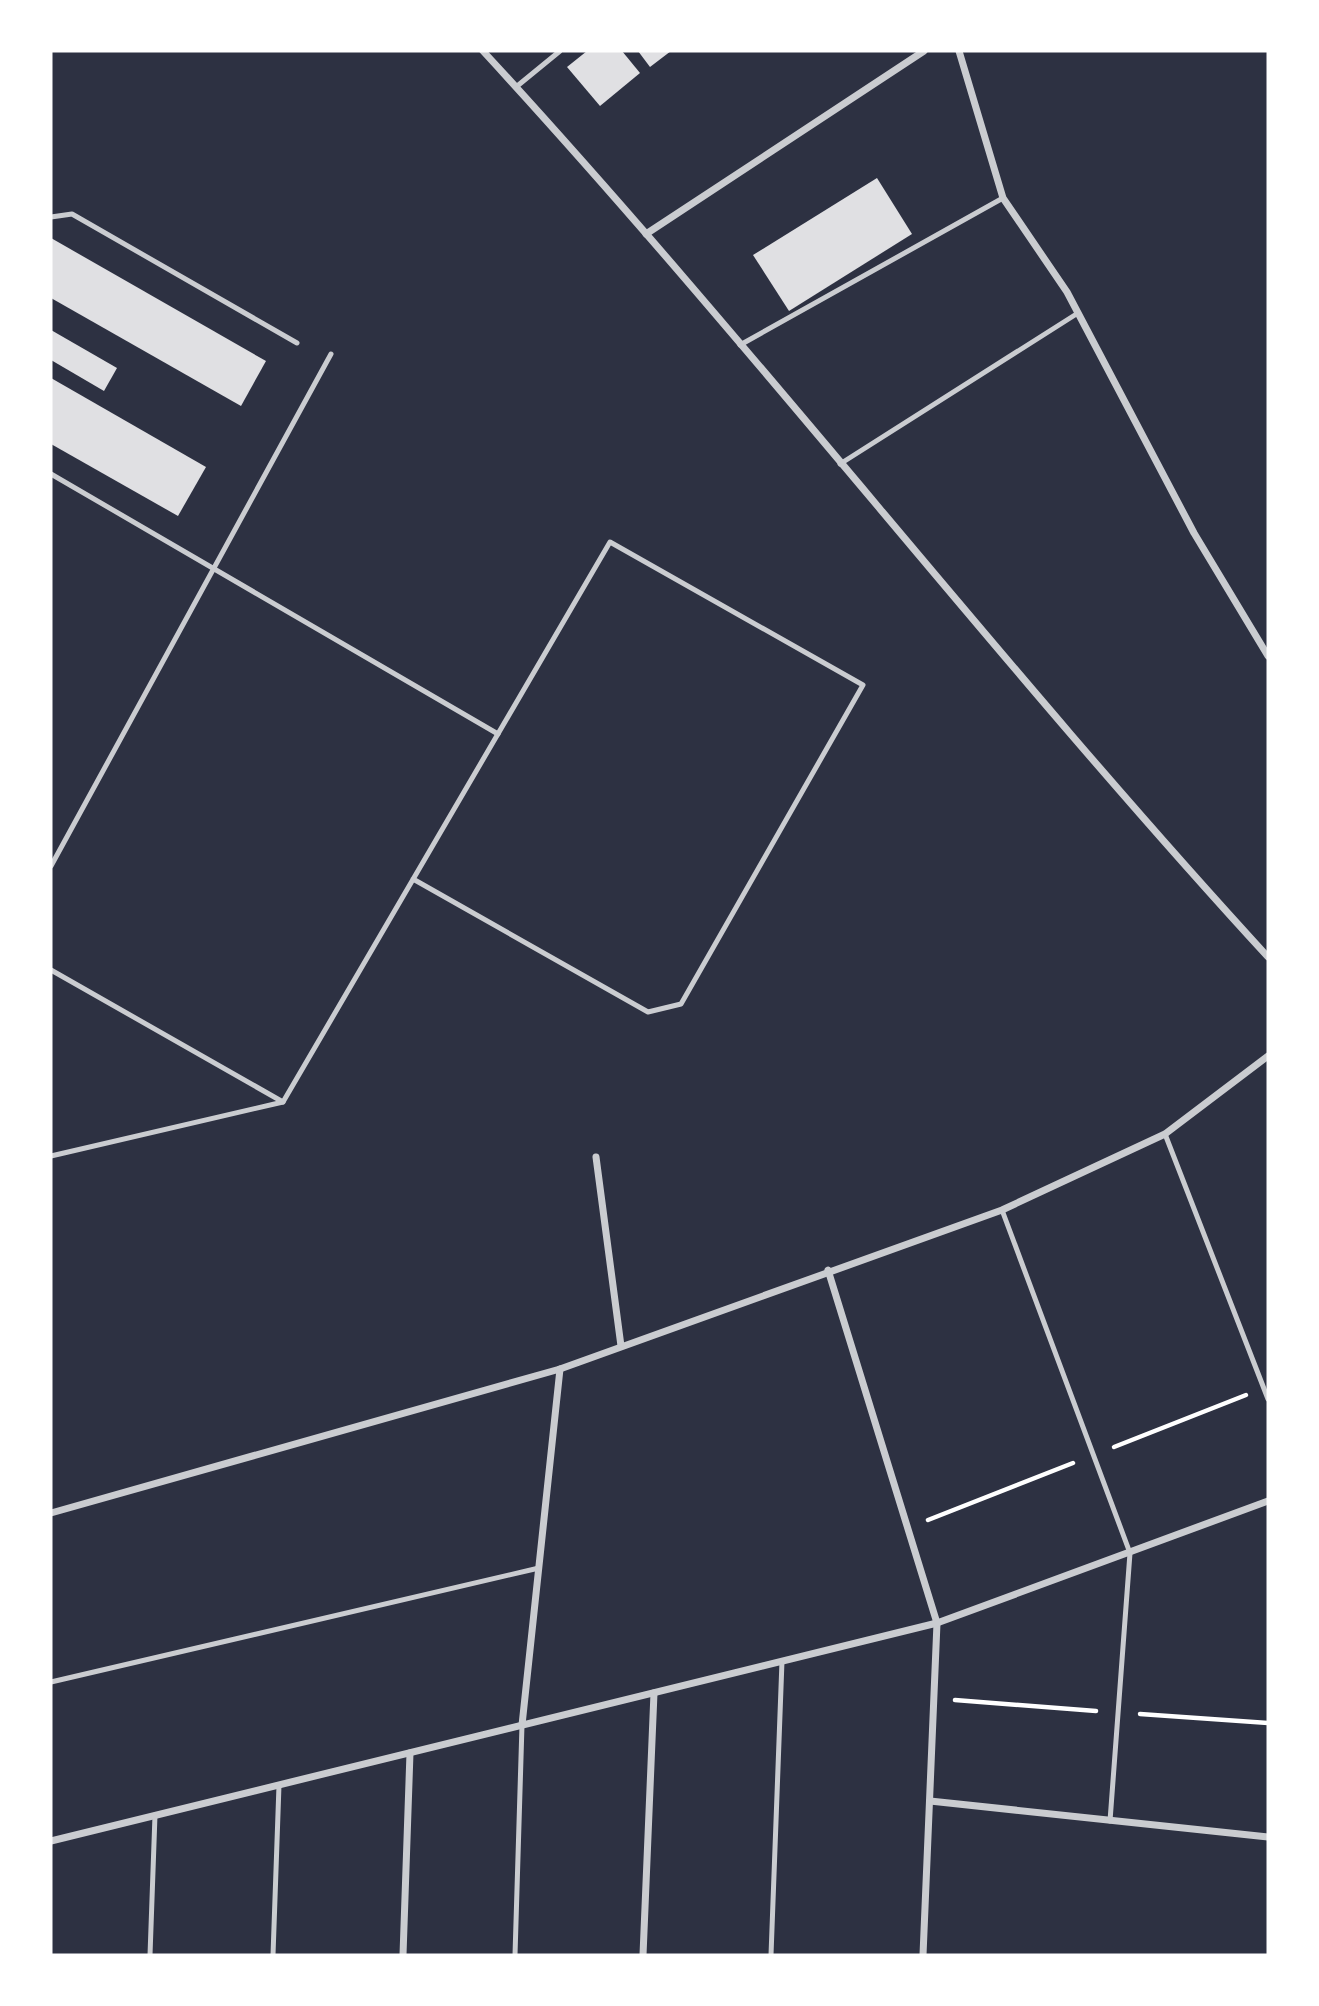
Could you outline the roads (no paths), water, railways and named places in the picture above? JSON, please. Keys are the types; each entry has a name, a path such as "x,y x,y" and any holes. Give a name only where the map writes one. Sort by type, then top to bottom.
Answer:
{"street":[{"path":"483,51 646,234 1170,850 1268,957"},
{"path":"646,234 924,51"},
{"path":"959,51 1003,198 1067,292 1194,533 1268,656"},
{"path":"51,1513 559,1368 1002,1210 1166,1135 1268,1056"},
{"path":"596,1157 621,1346"},
{"path":"828,1270 937,1623 923,1955"},
{"path":"522,1725 559,1368"},
{"path":"51,1841 937,1623 1268,1501"},
{"path":"643,1955 654,1693"},
{"path":"403,1955 410,1753"},
{"path":"930,1801 1268,1838"}],"lane":[{"path":"516,87 560,51"},
{"path":"740,345 1003,198"},
{"path":"51,217 72,214 297,343"},
{"path":"840,464 1078,313"},
{"path":"51,866 331,354"},
{"path":"51,474 498,734"},
{"path":"51,1156 283,1102 413,879 610,542 863,685 681,1003 648,1012 413,879"},
{"path":"51,970 283,1102"},
{"path":"1166,1135 1268,1399"},
{"path":"1002,1210 1130,1553 1110,1821"},
{"path":"51,1682 538,1568"},
{"path":"771,1955 782,1661"},
{"path":"515,1955 522,1725"},
{"path":"273,1955 279,1785"},
{"path":"150,1955 155,1815"}]}
